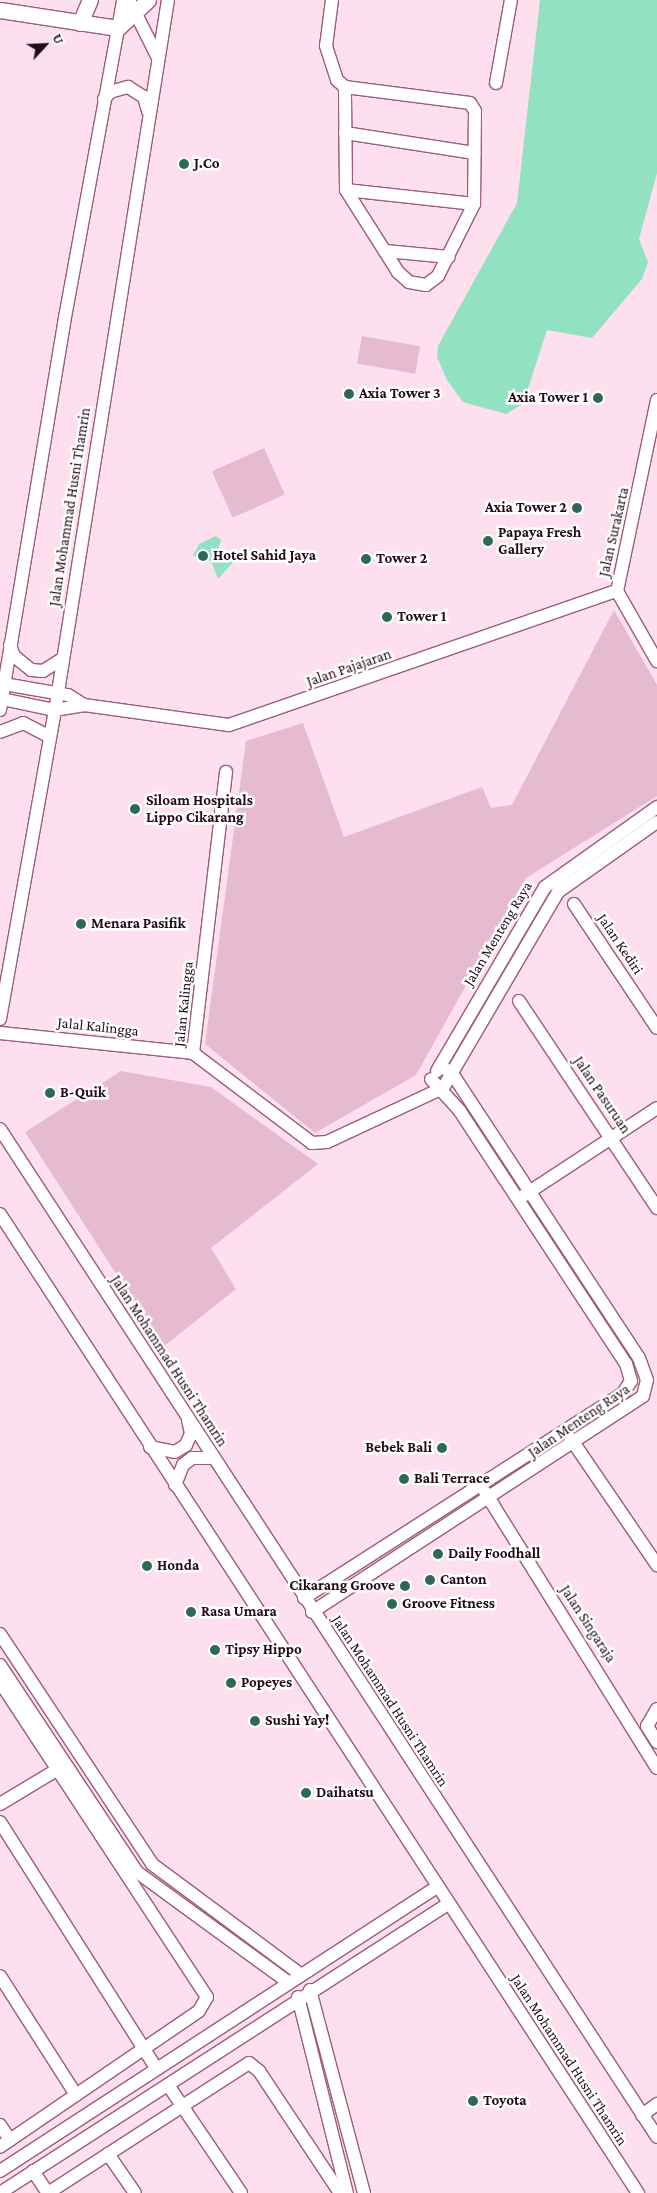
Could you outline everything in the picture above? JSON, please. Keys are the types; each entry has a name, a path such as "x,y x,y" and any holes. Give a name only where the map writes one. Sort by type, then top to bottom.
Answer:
{"main road":[{"path":"80,23 90,0"},
{"path":"0,10 118,28 133,6 148,0"}],"street":[{"path":"1,705 104,99 123,0"},
{"name":"Jalan Mohammad Husni Thamrin","path":"0,1019 58,692 168,0"},
{"path":"332,0 326,46 337,80 345,87 470,103 475,111 474,204 449,256 434,281 417,286 398,272 346,190 345,87"},
{"path":"496,83 511,0"},
{"path":"133,6 158,59"},
{"path":"104,99 110,92 128,88 144,97 149,116"},
{"path":"345,133 474,153"},
{"path":"346,190 474,204"},
{"path":"386,251 449,256"},
{"name":"Jalan Surakarta","path":"657,400 617,591 657,662"},
{"name":"Jalan Pajajaran","path":"1,705 54,710 84,705 229,725 247,722 617,591"},
{"path":"10,645 14,656 31,670 43,671 62,659"},
{"name":"Jalan Pajajaran","path":"4,684 58,692 84,705"},
{"path":"0,732 23,723 50,737"},
{"name":"Jalan Kalingga","path":"226,772 193,1053 312,1143 327,1142 434,1087"},
{"name":"Jalan Menteng Raya","path":"434,1087 440,1066 545,887 657,806"},
{"name":"Jalan Menteng Raya","path":"434,1087 452,1073 558,892 657,822"},
{"name":"Jalan Kediri","path":"574,904 657,1028"},
{"name":"Jalan Pasuruan","path":"519,1001 612,1137 657,1208"},
{"name":"Jalal Kalingga","path":"0,1033 193,1053"},
{"name":"Jalan Menteng Raya","path":"312,1612 575,1444 637,1401 647,1380 639,1358 452,1073 440,1066"},
{"name":"Jalan Menteng Raya","path":"304,1598 623,1393 630,1381 626,1364 517,1200 434,1087"},
{"path":"517,1200 657,1108"},
{"name":"Jalan Mohammad Husni Thamrin","path":"0,1129 312,1612 642,2115 655,2131"},
{"name":"Jalan Mohammad Husni Thamrin","path":"0,1214 150,1447 638,2193"},
{"path":"150,1447 175,1452 186,1445 190,1433 188,1420"},
{"path":"565,1430 657,1565"},
{"path":"176,1485 188,1462 203,1456 214,1458"},
{"name":"Jalan Singaraja","path":"480,1486 657,1768"},
{"path":"0,1634 152,1864 300,1974"},
{"path":"0,1665 61,1768"},
{"path":"0,1682 137,1878 207,1997 199,2011 5,2144 0,2125"},
{"path":"657,1709 647,1726 657,1742"},
{"path":"0,1804 80,1756"},
{"path":"0,1822 142,2049 156,2068"},
{"path":"137,1878 288,1982"},
{"path":"0,2151 2,2169 300,1974 437,1887"},
{"path":"0,2193 168,2085 298,1997 448,1904"},
{"path":"349,1944 358,1959"},
{"path":"0,1976 76,2094"},
{"path":"310,1990 364,2193"},
{"path":"298,1997 347,2193"},
{"path":"33,2171 48,2193 243,2064 253,2065 340,2193"},
{"path":"134,2082 145,2100"},
{"path":"168,2085 241,2193"},
{"path":"642,2115 657,2104"},
{"path":"108,2154 135,2193"}],"shaded area":[{"path":"540,0 657,0 657,173 639,239 648,262 642,279 592,338 547,330 523,404 506,414 463,402 447,380 437,357 438,346 517,203"},
{"path":"362,336 420,346 415,374 357,364"},
{"path":"264,448 285,495 233,518 212,471"},
{"path":"216,536 221,540 216,556 235,560 218,579 211,561 193,556 199,544"},
{"path":"614,610 657,685 657,796 526,878 416,1075 315,1133 205,1044 246,741 303,723 344,837 482,787 491,808 512,805"},
{"path":"121,1071 211,1087 318,1164 211,1248 236,1289 163,1347 25,1132"}],"place":[{"name":"J.Co","path":"184,164"},
{"name":"Axia Tower 3","path":"349,394"},
{"name":"Axia Tower 1","path":"598,398"},
{"name":"Axia Tower 2","path":"577,508"},
{"name":"Papaya Fresh Gallery","path":"488,541"},
{"name":"Hotel Sahid Jaya","path":"203,556"},
{"name":"Tower 2","path":"366,559"},
{"name":"Tower 1","path":"387,617"},
{"name":"Siloam Hospitals Lippo Cikarang","path":"135,809"},
{"name":"Menara Pasifik","path":"81,924"},
{"name":"B-Quik","path":"50,1093"},
{"name":"Bebek Bali","path":"442,1448"},
{"name":"Bali Terrace","path":"404,1479"},
{"name":"Daily Foodhall","path":"438,1554"},
{"name":"Honda","path":"147,1566"},
{"name":"Canton","path":"430,1580"},
{"name":"Cikarang Groove","path":"405,1586"},
{"name":"Groove Fitness","path":"392,1604"},
{"name":"Rasa Umara","path":"191,1612"},
{"name":"Tipsy Hippo","path":"215,1650"},
{"name":"Popeyes","path":"231,1683"},
{"name":"Sushi Yay!","path":"255,1721"},
{"name":"Daihatsu","path":"306,1793"},
{"name":"Toyota","path":"473,2101"}]}
